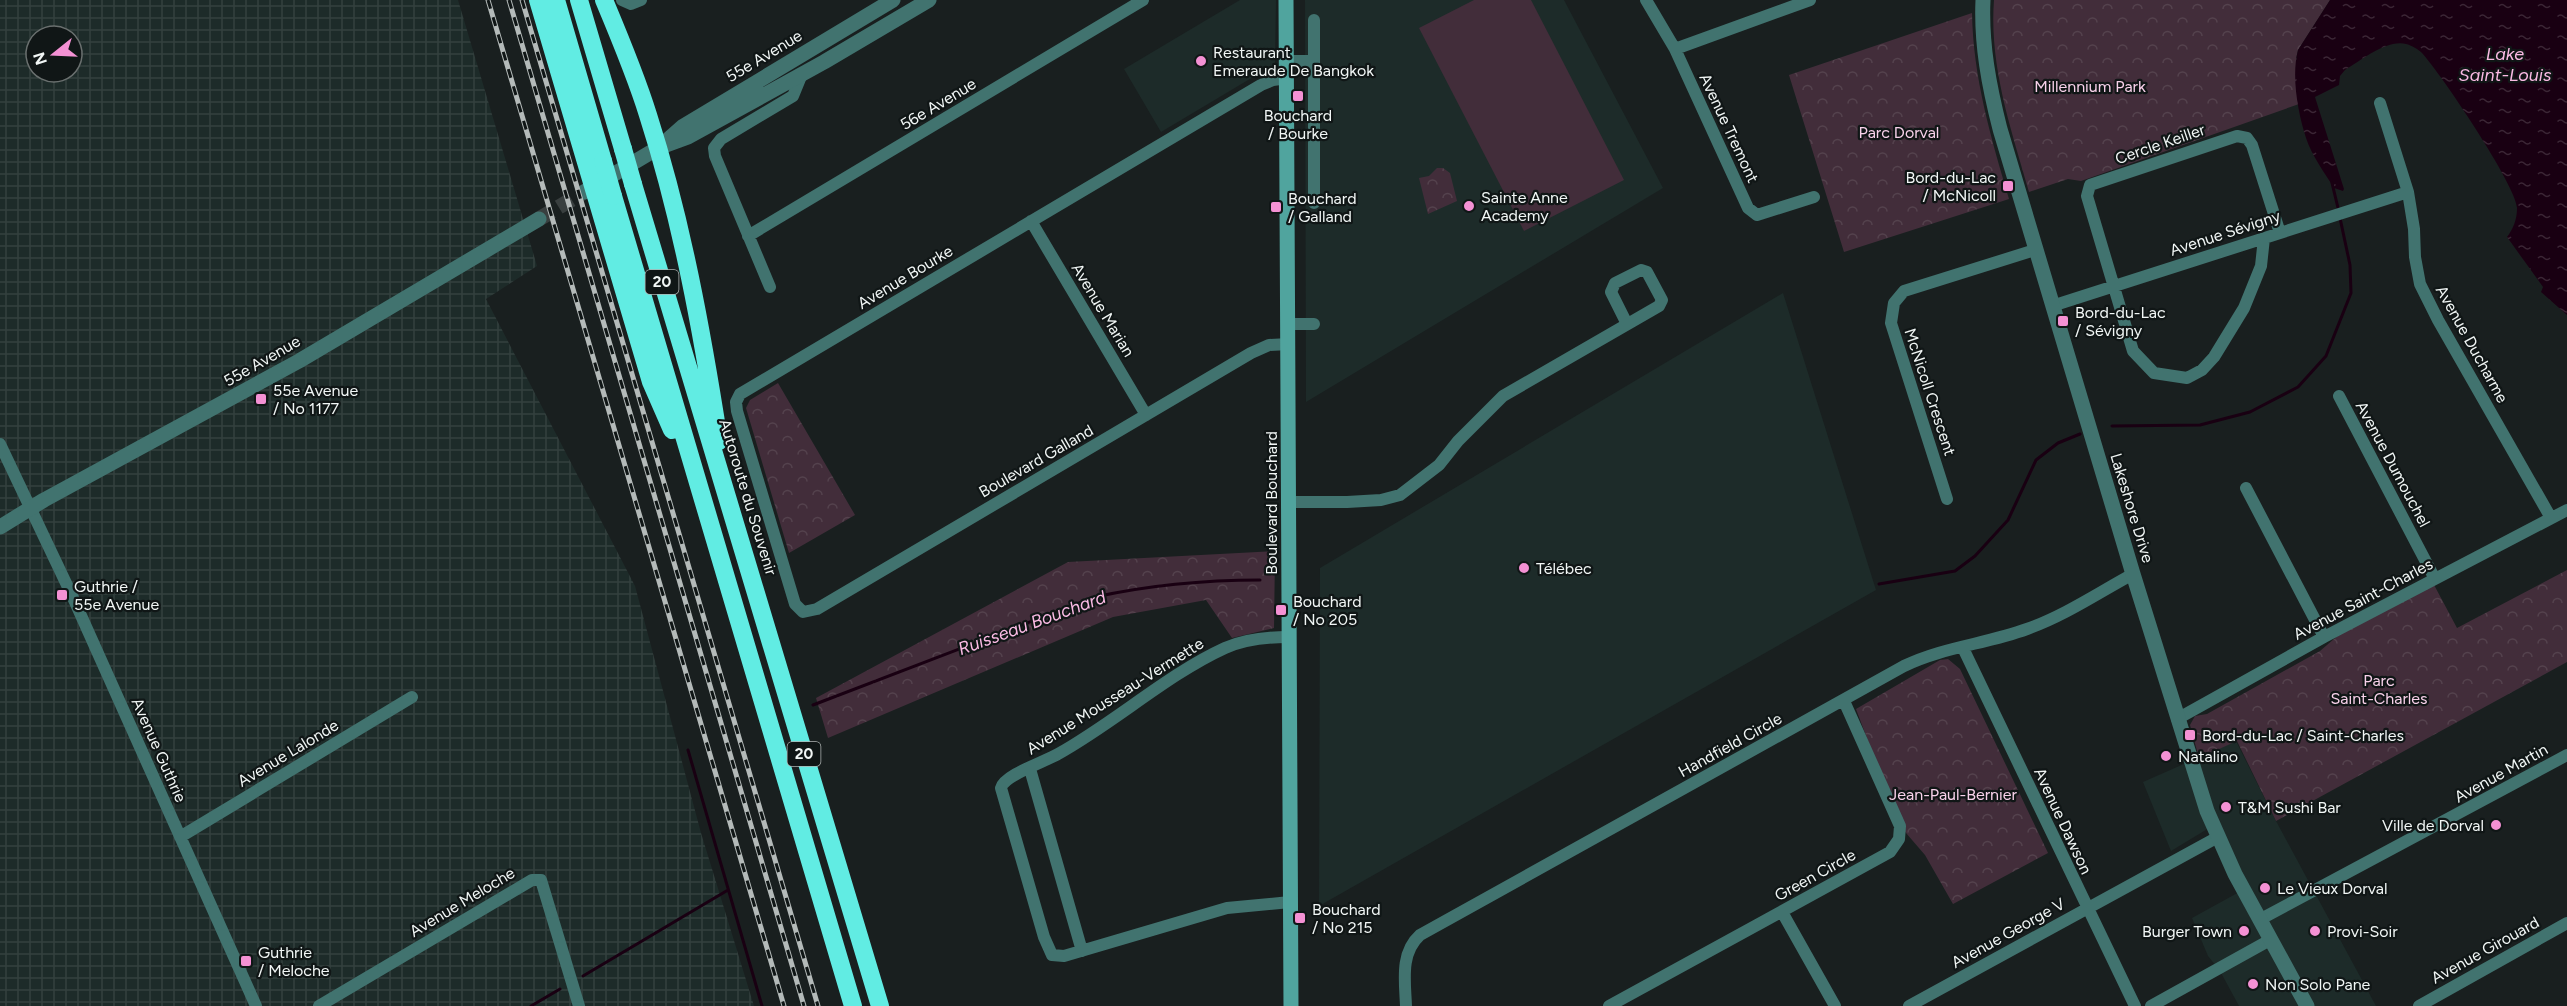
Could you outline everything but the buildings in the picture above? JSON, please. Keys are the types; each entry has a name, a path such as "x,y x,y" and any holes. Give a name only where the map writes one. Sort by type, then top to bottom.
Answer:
{"highway":[{"path":"538,0 589,189 651,382 709,521"},
{"name":"20","path":"556,0 853,1006"},
{"name":"Autoroute du Souvenir","path":"579,0 880,1006"},
{"path":"604,0 640,91 674,208 709,375 729,501"}],"main road":[{"name":"Boulevard Bouchard","path":"1286,0 1291,1006"}],"street":[{"name":"55e Avenue","path":"589,189 658,148 682,127 893,0"},
{"name":"55e Avenue","path":"658,148 688,137 929,0"},
{"name":"56e Avenue","path":"748,236 1143,0"},
{"name":"Avenue Tremont","path":"1646,0 1675,49 1748,208 1757,216 1814,197"},
{"path":"1675,49 1789,3 1810,0"},
{"name":"Lakeshore Drive","path":"1983,0 1983,42 1991,96 2035,250 2178,718 2218,837 2259,920 2307,1006"},
{"path":"1314,20 1314,202"},
{"path":"1287,61 1314,61"},
{"path":"770,287 715,156 715,145 721,139 793,96 802,74"},
{"name":"Avenue Bourke","path":"803,612 795,604 791,594 737,411 738,398 745,391 1266,82 1287,78"},
{"name":"Avenue Ducharme","path":"2380,104 2408,192 2420,284 2438,320 2551,518"},
{"name":"Cercle Keiller","path":"2113,286 2087,196 2090,185 2229,138 2237,136 2247,138 2252,145 2280,233"},
{"name":"Avenue Sévigny","path":"2052,306 2408,192"},
{"name":"55e Avenue","path":"0,527 30,508 281,371 539,219"},
{"name":"Avenue Marian","path":"1031,221 1146,415"},
{"path":"2113,286 2133,351 2142,363 2154,373 2187,378 2202,369 2214,357 2244,308 2261,266 2264,238"},
{"name":"McNicoll Crescent","path":"1947,499 1891,323 1894,303 1904,291 2035,250"},
{"path":"1289,502 1381,500 1400,495 1439,465 1458,441 1503,396 1659,306 1662,300 1647,272 1641,270 1615,283 1611,292 1627,324"},
{"path":"1288,324 1314,324"},
{"name":"Boulevard Galland","path":"803,612 828,603 1262,348 1269,345 1289,344"},
{"name":"Avenue Dumouchel","path":"2338,396 2435,579"},
{"name":"Avenue Guthrie","path":"0,444 75,602 256,1006"},
{"path":"2246,488 2324,637"},
{"name":"Avenue Saint-Charles","path":"2178,718 2324,637 2567,510"},
{"name":"Handfield Circle","path":"1406,1006 1407,955 1414,940 1420,935 1920,658 2026,630 2049,620 2133,574"},
{"name":"Avenue Mousseau-Vermette","path":"1288,637 1248,640 1216,653 1076,744 1030,769 1011,776 1003,782 1001,788 1049,951 1059,957 1227,908 1290,902"},
{"name":"Avenue Dawson","path":"1963,648 2135,1006"},
{"name":"Avenue Lalonde","path":"180,837 412,697"},
{"name":"Green Circle","path":"1609,1006 1890,852 1899,839 1900,826 1844,701"},
{"name":"Avenue Martin","path":"2259,920 2567,755"},
{"name":"Avenue Mousseau-Vermette","path":"1030,769 1082,951"},
{"name":"Avenue George V","path":"1910,1006 2218,837"},
{"name":"Avenue Meloche","path":"319,1006 532,880 541,880 546,890 579,1006"},
{"path":"1782,912 1835,1006"},
{"name":"Avenue Girouard","path":"2419,1006 2567,923"},
{"path":"2151,1006 2270,940"}],"shaded area":[{"path":"0,0 458,0 537,266 486,299 635,586 701,833 754,1006 0,1006"},
{"path":"1240,0 1276,0 1275,64 1161,132 1124,69"},
{"name":"Sainte Anne Academy","path":"1305,0 1564,0 1663,188 1306,402"},
{"path":"1783,293 1876,590 1319,906 1320,568"},
{"path":"2236,741 2276,821 2376,1006 2239,1006 2220,971 2208,956 2192,918 2241,891 2209,828 2171,851 2143,782"}],"green space":[{"path":"1474,0 1531,0 1624,180 1524,231 1419,28"},
{"name":"Millennium Park","path":"1994,0 2330,0 2298,50 2296,59 2299,104 2081,181 2068,179 2029,192 1998,73 1993,25"},
{"name":"Parc Dorval","path":"1972,13 1979,84 2009,199 1844,252 1789,75"},
{"path":"1437,168 1443,168 1450,173 1457,201 1428,214 1419,178 1429,176"},
{"path":"778,383 855,515 789,553 746,408 750,400"},
{"path":"1275,551 1274,628 1232,638 1206,600 1113,617 828,738 816,698 1068,562"},
{"name":"Parc Saint-Charles","path":"2567,570 2567,662 2276,821 2237,741 2199,758 2190,725 2195,716 2207,714 2320,651 2341,633 2433,583 2457,628"},
{"name":"Jean-Paul-Bernier","path":"1948,659 1960,669 2048,853 1953,904 1925,855 1900,826 1856,709 1940,660"}],"water":[{"name":"Lake Saint-Louis","path":"2330,0 2567,0 2567,315 2541,292 2543,287 2507,237 2514,224 2517,208 2492,154 2431,65 2422,53 2412,46 2399,43 2374,52 2345,70 2340,76 2339,85 2315,97 2344,189 2343,191 2334,188 2315,158 2306,138 2295,83 2298,50"}],"waterway":[{"name":"Ruisseau Bouchard","path":"2332,183 2339,212"},
{"name":"Ruisseau Bouchard","path":"2112,426 2200,425 2250,412 2298,387 2326,356 2351,293 2350,265 2340,218"},
{"name":"Ruisseau Bouchard","path":"1879,584 1955,571 1975,556 2008,520 2036,460 2058,443 2080,434"},
{"name":"Ruisseau Bouchard","path":"813,705 1095,597 1177,584 1260,580"},
{"name":"Ruisseau Bouchard","path":"688,750 762,1006"},
{"path":"583,976 728,890"},
{"path":"531,1006 560,989"}],"tunnel":[{"path":"539,219 584,192"}],"railway":[{"path":"488,0 784,1006"},
{"path":"509,0 804,1006"},
{"path":"522,0 818,1006"}],"place":[{"name":"Restaurant Emeraude De Bangkok","path":"1201,61"},
{"name":"Bouchard / Bourke","path":"1298,96"},
{"name":"Bord-du-Lac / McNicoll","path":"2008,186"},
{"name":"Sainte Anne Academy","path":"1469,206"},
{"name":"Bouchard / Galland","path":"1276,207"},
{"name":"Bord-du-Lac / Sévigny","path":"2063,321"},
{"name":"55e Avenue / No 1177","path":"261,399"},
{"name":"Télébec","path":"1524,568"},
{"name":"Guthrie / 55e Avenue","path":"62,595"},
{"name":"Bouchard / No 205","path":"1281,610"},
{"name":"Bord-du-Lac / Saint-Charles","path":"2190,735"},
{"name":"Natalino","path":"2166,756"},
{"name":"T&M Sushi Bar","path":"2226,807"},
{"name":"Ville de Dorval","path":"2496,825"},
{"name":"Le Vieux Dorval","path":"2265,888"},
{"name":"Bouchard / No 215","path":"1300,918"},
{"name":"Burger Town","path":"2244,931"},
{"name":"Provi-Soir","path":"2315,931"},
{"name":"Guthrie / Meloche","path":"246,961"},
{"name":"Non Solo Pane","path":"2253,984"}]}
